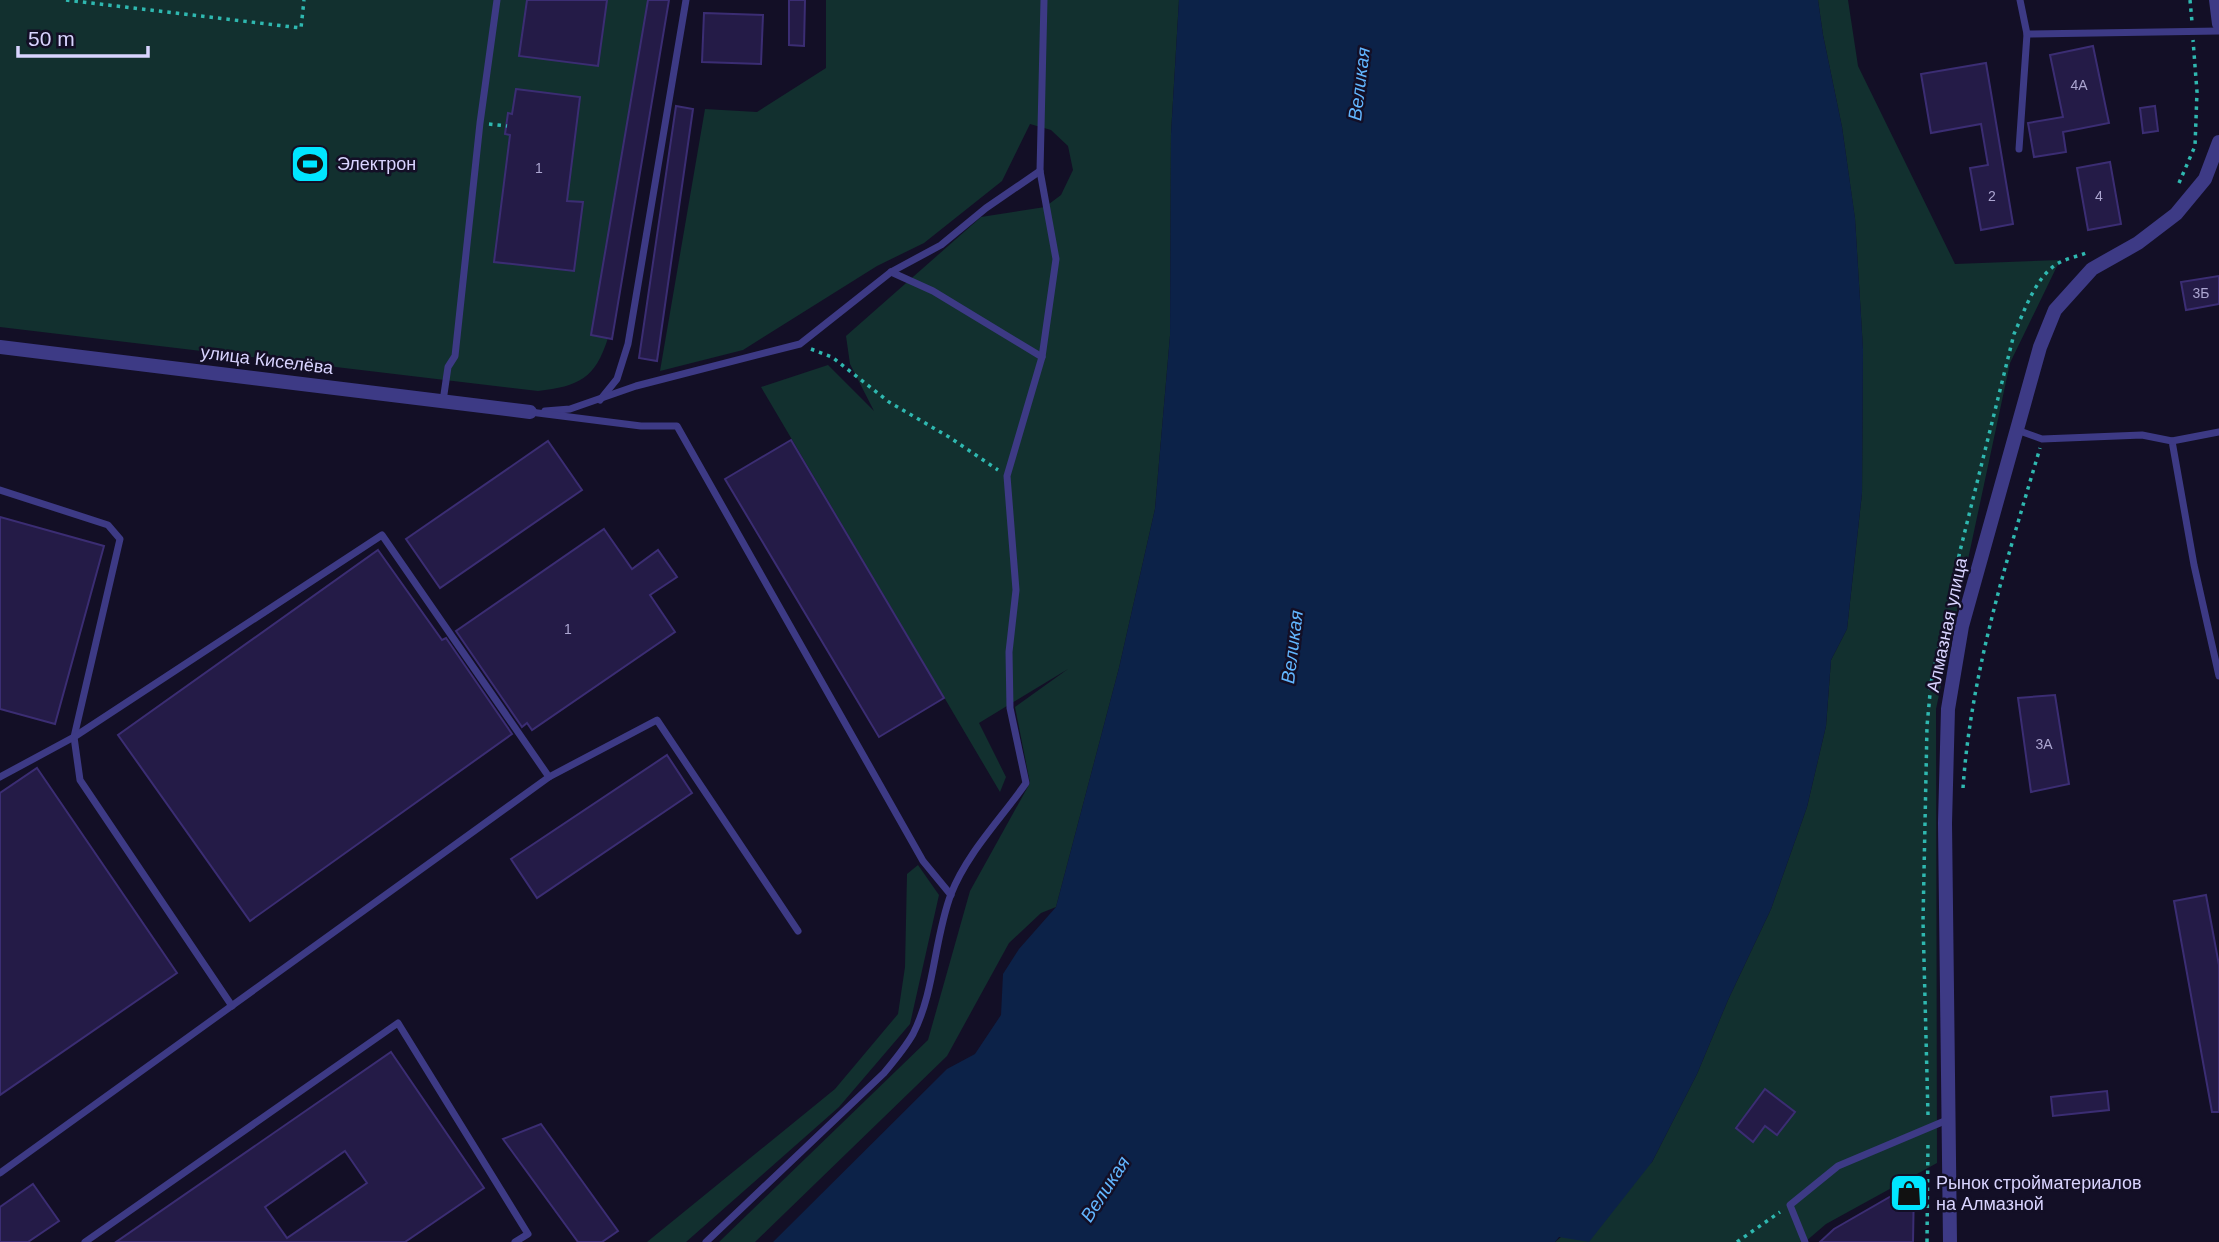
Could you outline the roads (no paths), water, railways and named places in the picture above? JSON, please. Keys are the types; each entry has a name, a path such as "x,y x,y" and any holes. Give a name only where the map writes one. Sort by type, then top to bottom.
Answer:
{"street":[{"path":"2217,0 2219,24"},
{"name":"Алмазная улица","path":"1950,1242 1945,823 1948,709 1962,626 2040,346 2055,310 2092,269 2138,243 2176,214 2205,179 2219,142"},
{"name":"улица Киселёва","path":"0,347 530,412"}],"lane":[{"path":"443,401 448,367 455,356 480,123 497,0"},
{"path":"599,401 617,380 628,344 686,0"},
{"path":"706,1242 884,1073 901,1052 913,1034 929,987 951,895 982,843 1026,783 1010,708 1009,652 1016,590 1007,476 1042,357 1056,259 1040,171 1044,0"},
{"path":"2020,0 2027,34 2020,149"},
{"path":"2027,34 2219,31"},
{"path":"530,412 570,409 636,386 800,344 891,272 941,245 986,208 1040,171"},
{"path":"891,272 933,291 1042,357"},
{"path":"530,412 641,426 677,426 923,860 951,895"},
{"path":"2017,430 2042,439 2142,435 2172,441 2219,432"},
{"path":"2172,441 2194,565 2219,676"},
{"path":"0,490 108,525 120,539 74,737 80,780 232,1006"},
{"path":"0,777 74,737 382,534 549,777"},
{"path":"0,1173 549,777 657,720 798,931"},
{"path":"85,1242 398,1023 528,1234 515,1242"},
{"path":"1805,1242 1790,1205 1838,1166 1947,1120"}],"water":[{"name":"Великая","path":"1179,0 1818,0 1842,127 1855,218 1863,349 1862,493 1847,629 1831,660 1826,726 1807,807 1771,909 1697,1074 1652,1162 1589,1242 1559,1237 1555,1242 773,1242 947,1069 975,1054 1001,1015 1003,974 1019,949 1056,907 1119,668 1155,509 1170,336 1171,134"}],"place":[{"name":"Электрон","path":"310,164"},
{"name":"Рынок стройматериалов на Алмазной","path":"1909,1193"}]}
